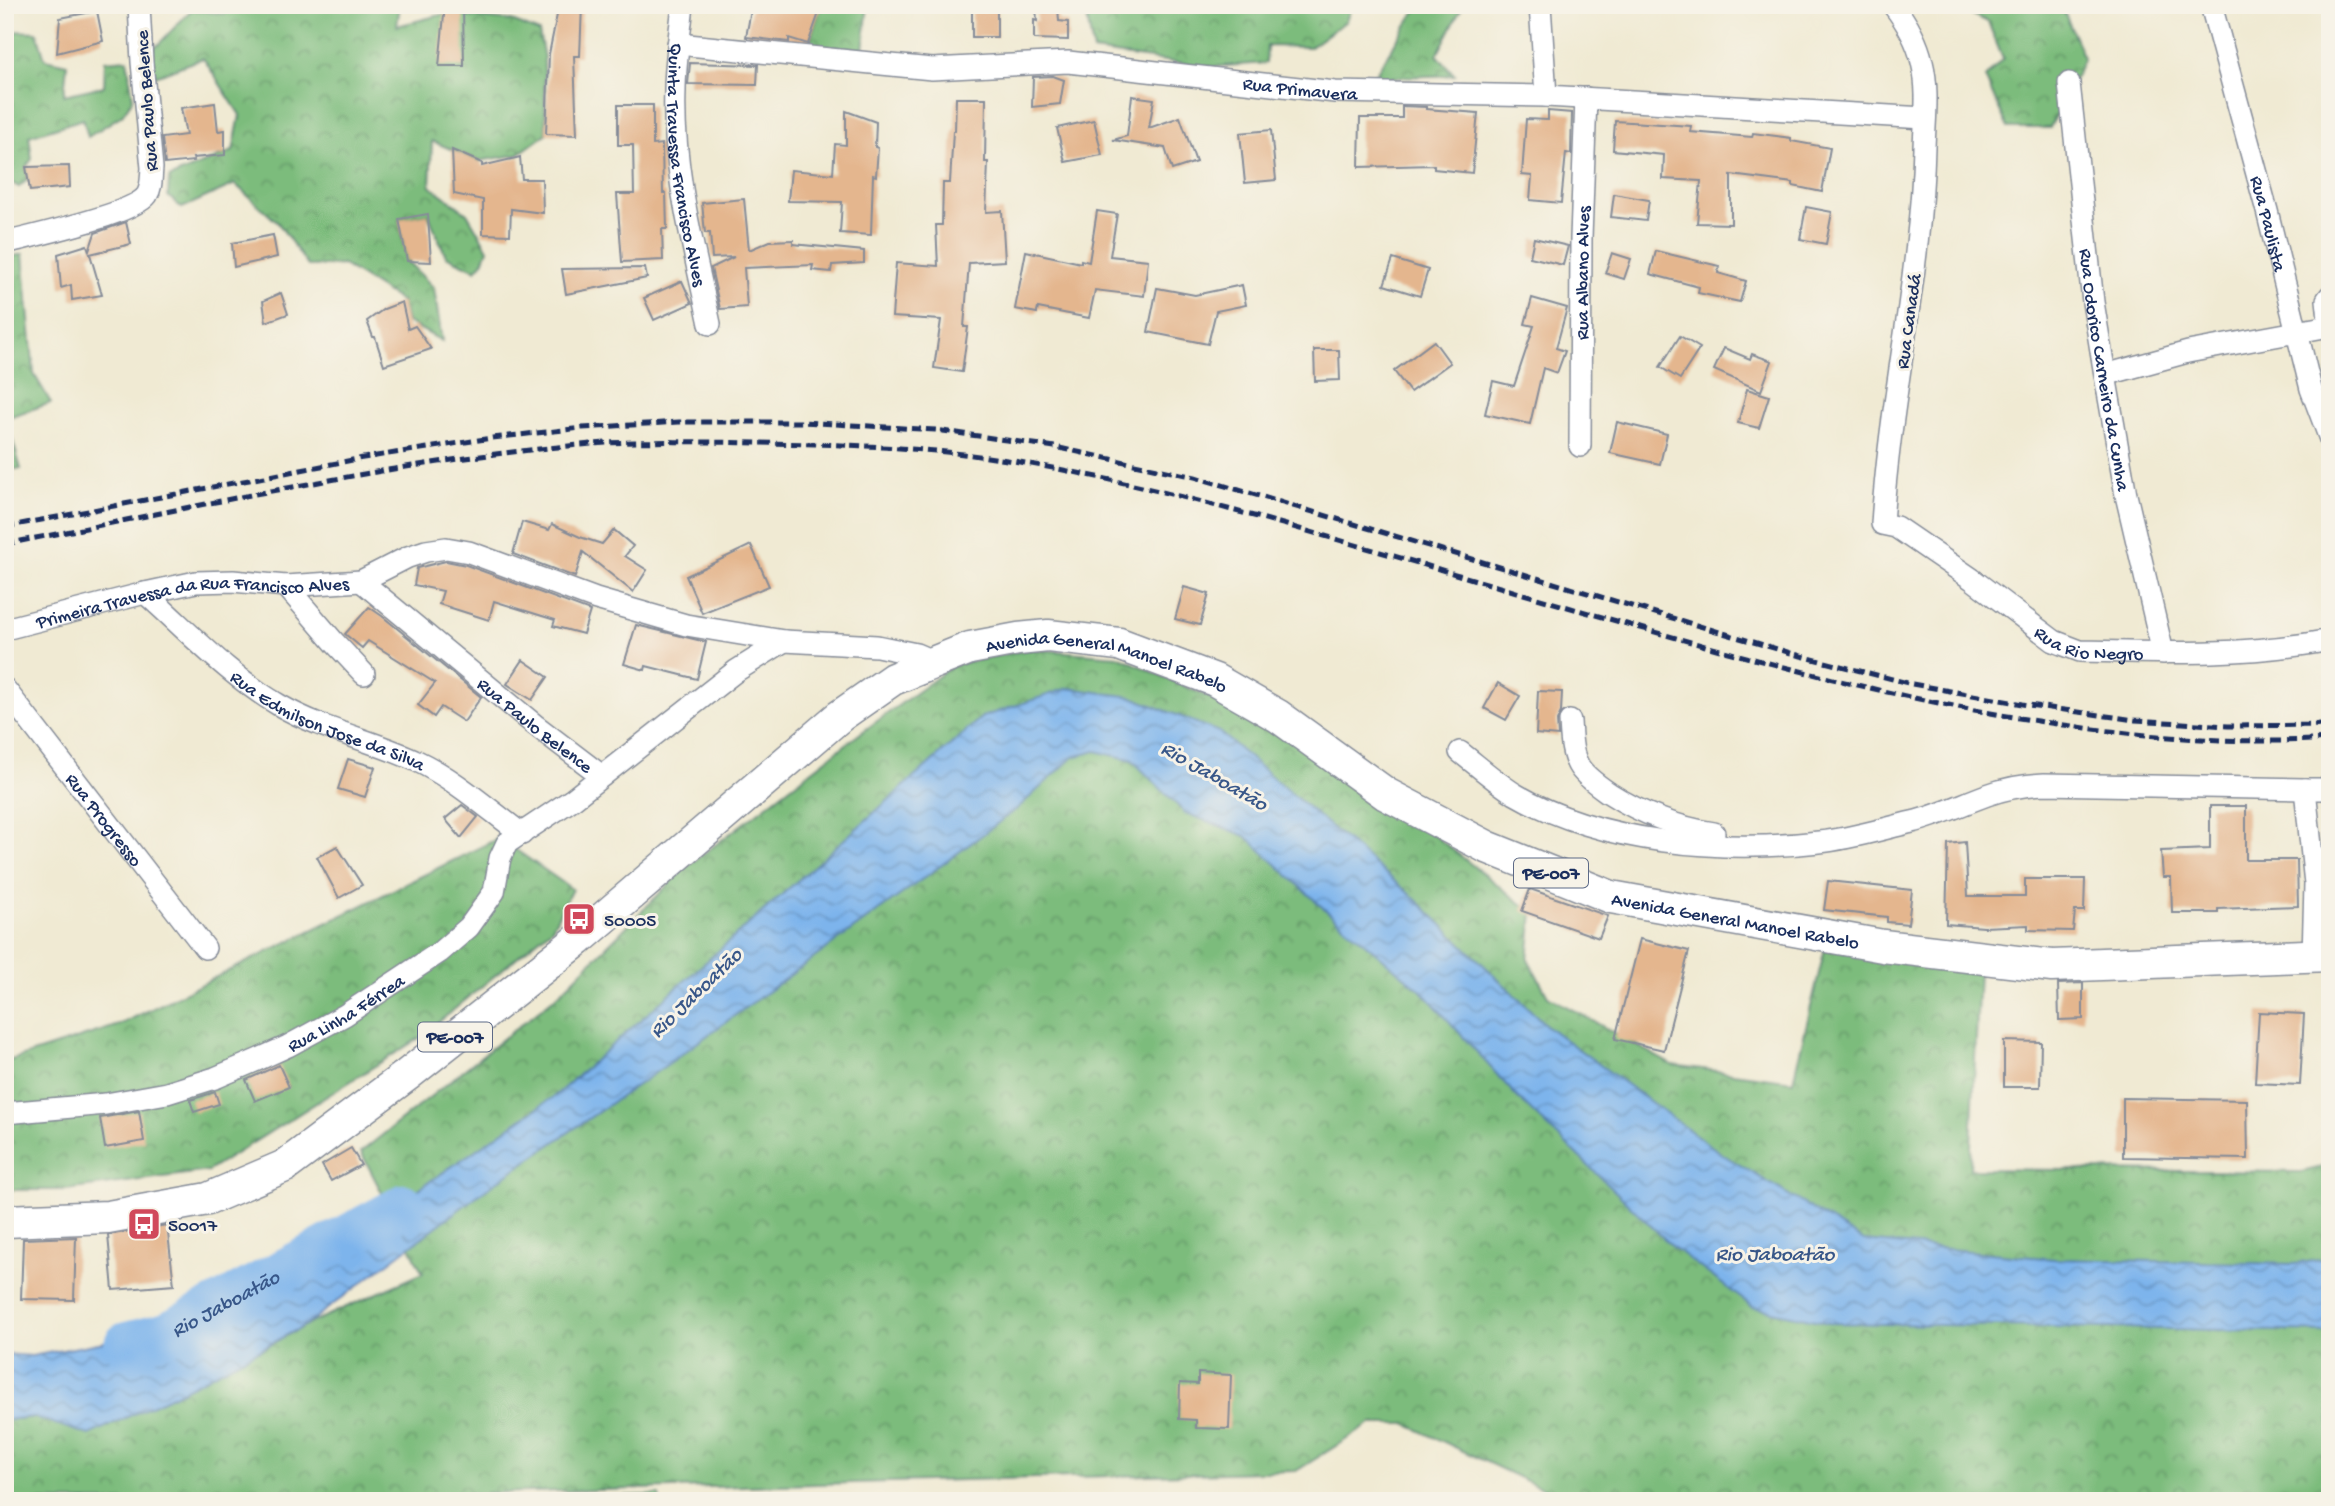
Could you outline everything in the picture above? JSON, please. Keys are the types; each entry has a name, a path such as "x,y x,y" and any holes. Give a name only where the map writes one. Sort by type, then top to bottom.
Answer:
{"main road":[{"name":"Avenida General Manoel Rabelo","path":"5,1221 108,1217 208,1199 285,1166 407,1075 578,940 840,716 893,680 970,648 1028,638 1048,636 1119,644 1226,686 1278,716 1386,794 1488,847 1611,897 1883,946 2052,966 2322,956"}],"street":[{"name":"Rua Paulo Belence","path":"5,243 111,214 146,196 151,185 152,168 139,5"},
{"name":"Quinta Travessa Francisco Alves","path":"684,5 674,93 678,155 690,232 710,324"},
{"path":"1540,5 1546,96"},
{"name":"Rua Canadá","path":"1882,524 1918,243 1924,172 1926,91 1923,63 1912,31 1893,5"},
{"name":"Rua Paulista","path":"2211,5 2299,331 2311,388 2330,439"},
{"name":"Rua Primavera","path":"678,44 932,69 1068,62 1335,92 1546,96 1925,118"},
{"name":"Rua Odorico Carneiro da Cunha","path":"2068,83 2093,302 2105,375 2126,495 2163,653"},
{"name":"Rua Albano Alves","path":"1580,446 1581,238 1586,98"},
{"path":"2105,375 2188,352 2324,327 2329,318 2327,300 2330,296"},
{"name":"Rua Rio Negro","path":"1882,524 1896,527 2061,645 2080,651 2222,653 2285,649 2330,640"},
{"name":"Primeira Travessa da Rua Francisco Alves","path":"5,629 196,582 233,581 286,586 361,581 426,551 446,548 456,549 646,615 686,625 784,641"},
{"name":"Rua Paulo Belence","path":"361,581 602,776 736,671 784,641"},
{"path":"286,586 364,674"},
{"name":"Rua Edmilson Jose da Silva","path":"145,593 223,664 256,690 310,720 418,762 438,773 522,834"},
{"path":"784,641 877,646 916,654 937,663"},
{"name":"Rua Progresso","path":"5,689 205,948"},
{"path":"1570,721 1572,744 1579,767 1600,787 1635,809 1673,825 1781,844"},
{"path":"1460,752 1514,793 1568,819 1637,837 1702,845 1821,842 1914,821 1988,794 2025,785 2330,789"},
{"name":"Rua Linha Férrea","path":"5,1113 106,1104 167,1093 215,1078 288,1046 345,1015 403,979 459,935 489,901 507,843 602,776"},
{"path":"2305,789 2322,956"}],"green space":[{"path":"234,5 400,5 397,26 444,14 512,21 539,32 544,58 546,134 517,155 478,161 432,141 430,186 467,213 488,249 483,262 476,270 446,256 428,214 399,219 407,261 434,288 442,341 407,322 402,302 343,265 308,266 278,223 235,184 182,208 168,196 169,178 233,151 240,115 203,58 153,77 147,49 158,45 192,9 224,14"},
{"path":"813,5 868,5 863,50 808,45 820,10"},
{"path":"1085,5 1352,5 1346,21 1310,47 1267,46 1266,63 1210,67 1093,51"},
{"path":"1419,5 1463,5 1437,55 1455,75 1373,78"},
{"path":"1911,5 1951,5 1915,11"},
{"path":"1951,5 2061,5 2084,58 2050,128 2008,128 1985,78 2003,59 1988,22"},
{"path":"5,31 37,32 45,59 67,64 64,95 104,86 105,61 127,59 133,99 122,115 88,137 83,119 29,136 32,159 26,167 28,179 19,187 5,179"},
{"path":"23,254 34,374 51,403 6,418 21,469 5,469 5,258"},
{"path":"1030,649 1118,656 1272,726 1429,831 1533,913 1528,959 1548,996 1672,1065 1793,1081 1825,948 1979,971 1970,1169 2302,1172 2330,1165 2330,1501 1569,1501 1406,1424 1371,1424 1296,1471 448,1494 430,1501 5,1501 5,1420 47,1416 260,1350 306,1325 423,1273 361,1152 558,995 684,869 858,735 954,665"},
{"path":"499,838 572,889 552,928 421,1037 208,1171 66,1190 5,1190 5,1062 119,1025"},
{"path":"659,1495 660,1501 583,1501 583,1497"}],"water":[{"name":"Rio Jaboatão","path":"1068,688 1132,697 1219,732 1412,896 1548,1027 1722,1154 1864,1241 2054,1259 2295,1264 2330,1258 2330,1332 1829,1323 1753,1307 1673,1247 1518,1098 1423,992 1321,906 1246,836 1185,813 1132,760 1096,751 1073,757 1018,808 943,864 668,1064 486,1189 306,1325 174,1395 89,1435 34,1417 5,1420 5,1354 32,1356 232,1317 556,1095 982,717"}],"building":[{"path":"445,5 463,5 464,66 439,66"},
{"path":"559,5 582,5 580,56 574,56 577,135 546,134 549,54"},
{"path":"752,5 808,5 820,10 808,44 789,38 789,42 746,37"},
{"path":"972,5 997,5 997,37 972,37"},
{"path":"1036,7 1058,7 1059,21 1068,22 1068,40 1034,39"},
{"path":"97,11 103,41 57,53 60,18"},
{"path":"690,63 758,65 757,85 688,84"},
{"path":"1053,76 1064,80 1060,104 1032,107 1033,77"},
{"path":"1132,96 1154,99 1149,128 1180,117 1196,162 1172,170 1165,148 1113,140 1127,136"},
{"path":"956,98 986,98 986,212 1002,211 1005,261 969,263 964,327 968,327 962,372 934,368 941,320 892,317 896,263 938,266 936,225 942,225 943,183 950,183"},
{"path":"215,103 218,131 225,130 225,155 165,164 162,138 186,135 181,108"},
{"path":"618,105 653,105 653,145 662,144 663,193 666,193 667,229 662,229 663,260 622,262 617,194 634,194 633,145 618,145"},
{"path":"1402,106 1478,113 1472,173 1434,169 1434,165 1359,167 1360,118 1402,118"},
{"path":"846,111 876,122 875,147 878,148 876,176 873,175 871,235 840,233 842,202 788,201 791,170 833,174 835,144 846,145"},
{"path":"1548,111 1572,113 1571,154 1566,153 1561,203 1530,200 1532,176 1522,175 1526,119 1548,120"},
{"path":"1094,120 1102,155 1065,162 1057,128"},
{"path":"1615,121 1691,126 1690,132 1752,137 1753,133 1791,138 1791,141 1830,148 1822,192 1793,186 1793,183 1731,175 1731,224 1697,223 1701,181 1663,179 1664,155 1613,150"},
{"path":"1271,130 1276,180 1245,183 1240,133"},
{"path":"452,150 482,163 482,166 520,157 522,179 542,179 543,213 511,209 510,235 483,234 483,200 454,194"},
{"path":"69,166 70,187 30,191 26,167"},
{"path":"1614,194 1649,200 1646,221 1611,217"},
{"path":"744,199 749,250 770,241 793,240 793,244 864,251 864,263 832,265 831,272 812,270 813,265 744,268 747,307 720,309 711,268 734,257 712,258 710,233 705,233 702,203"},
{"path":"1806,207 1832,212 1826,244 1800,239"},
{"path":"1097,211 1117,214 1110,256 1148,260 1144,296 1095,290 1089,318 1038,308 1037,313 1015,309 1026,251 1081,263 1081,260 1089,262"},
{"path":"428,214 431,262 407,261 399,219"},
{"path":"126,222 131,244 90,254 102,295 72,300 71,285 61,288 58,254 87,245 89,251 95,233"},
{"path":"273,235 277,257 234,267 232,243"},
{"path":"1534,238 1568,246 1563,265 1530,257"},
{"path":"1656,251 1719,266 1718,273 1746,281 1740,302 1698,293 1699,287 1650,274"},
{"path":"1612,253 1631,259 1624,279 1605,273"},
{"path":"1393,259 1428,270 1420,296 1384,285"},
{"path":"645,268 647,278 566,294 562,269"},
{"path":"682,281 692,303 654,320 644,298"},
{"path":"1242,285 1246,305 1216,311 1208,344 1148,332 1157,288 1195,295"},
{"path":"281,293 288,314 266,322 263,301"},
{"path":"1532,298 1567,308 1556,348 1565,351 1557,373 1543,368 1530,424 1485,414 1493,381 1514,386 1534,326 1525,324"},
{"path":"402,302 408,329 415,326 431,349 384,365 367,321 384,309"},
{"path":"1680,336 1700,348 1680,379 1660,367"},
{"path":"1434,341 1450,363 1410,392 1394,371"},
{"path":"1724,348 1750,359 1752,354 1772,361 1761,391 1714,370"},
{"path":"1314,350 1339,350 1340,380 1315,381"},
{"path":"1747,389 1769,396 1759,428 1738,423"},
{"path":"1617,422 1667,434 1660,464 1610,453"},
{"path":"522,522 549,530 552,524 602,544 614,530 633,546 625,556 647,570 633,592 583,552 575,577 513,554"},
{"path":"751,545 769,586 702,613 686,576"},
{"path":"446,561 466,565 590,611 583,634 553,626 555,620 494,601 489,620 439,604 443,591 414,585 417,568"},
{"path":"1184,587 1209,594 1200,625 1175,619"},
{"path":"369,607 481,697 464,722 441,707 434,717 418,705 435,683 368,641 362,648 345,634"},
{"path":"636,625 706,642 697,679 646,666 645,670 624,664"},
{"path":"523,660 548,677 532,700 507,684"},
{"path":"1498,683 1520,696 1506,720 1484,708"},
{"path":"1538,691 1562,692 1561,712 1557,721 1558,736 1536,734"},
{"path":"348,759 375,767 365,797 338,789"},
{"path":"462,805 478,817 461,838 445,819"},
{"path":"2210,806 2246,806 2246,860 2297,860 2298,906 2218,909 2218,913 2172,913 2171,877 2163,877 2161,851 2210,849"},
{"path":"1965,842 1968,896 2025,896 2025,879 2085,879 2084,911 2075,911 2073,931 2028,930 2028,925 1984,927 1946,924 1948,844"},
{"path":"337,846 362,885 339,898 317,857"},
{"path":"1828,881 1912,890 1908,924 1887,922 1887,917 1824,910"},
{"path":"1530,889 1608,916 1599,938 1522,911"},
{"path":"1640,939 1689,951 1664,1050 1615,1039"},
{"path":"2083,983 2083,1019 2059,1020 2058,984"},
{"path":"2259,1012 2304,1014 2300,1085 2255,1083"},
{"path":"2004,1041 2041,1042 2040,1087 2004,1087"},
{"path":"279,1065 289,1087 255,1101 246,1080"},
{"path":"215,1092 219,1104 194,1112 190,1100"},
{"path":"2123,1098 2247,1100 2248,1159 2123,1157"},
{"path":"139,1111 144,1141 105,1148 100,1118"},
{"path":"351,1148 361,1165 331,1181 322,1165"},
{"path":"167,1225 174,1285 113,1290 108,1235"},
{"path":"76,1237 74,1300 21,1299 23,1239"},
{"path":"1198,1373 1231,1375 1229,1429 1196,1428 1196,1420 1179,1419 1180,1383 1198,1384"}],"waterway":[{"name":"Rio Jaboatão","path":"126,1344 167,1334 404,1206"}],"railway":[{"path":"5,527 363,458 492,438 582,428 679,422 802,422 936,430 1055,447 1195,477 1801,656 1912,684 2022,704 2135,720 2228,726 2330,725"},
{"path":"5,544 297,486 518,451 654,442 820,444 914,449 1007,460 1147,488 1705,646 1956,707 2062,725 2170,737 2277,741 2330,739"}],"place":[{"name":"50005","path":"579,919"},
{"name":"50017","path":"144,1224"}]}
